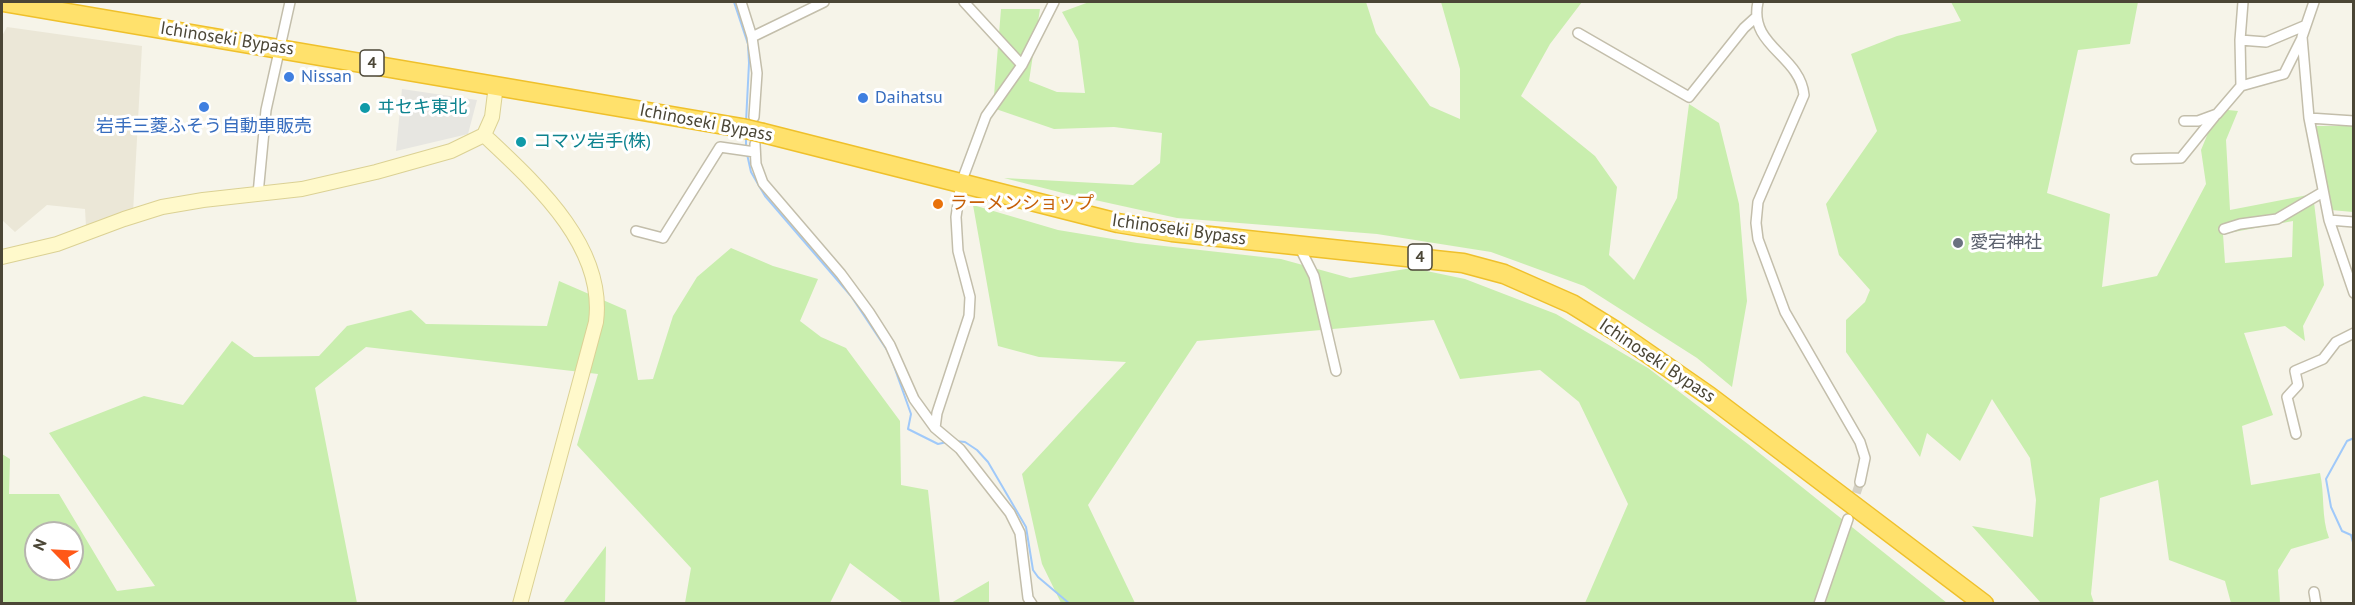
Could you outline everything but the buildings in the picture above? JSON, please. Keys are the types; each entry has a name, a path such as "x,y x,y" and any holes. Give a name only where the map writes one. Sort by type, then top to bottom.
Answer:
{"highway":[{"name":"Ichinoseki Bypass","path":"3,2 496,85 748,123 758,143 961,183 1118,223 1172,232 1418,257 1462,263 1504,274 1572,304 1614,330 1709,396 1984,603"}],"street":[{"path":"258,194 266,110 290,2"},
{"path":"741,2 752,37 757,73 748,123"},
{"path":"752,37 824,2"},
{"path":"964,2 1022,65"},
{"path":"934,428 969,316 970,297 957,251 956,217 961,183 986,116 1022,65 1054,2"},
{"path":"1578,33 1689,97 1744,28 1755,18 1759,2"},
{"path":"2241,86 2240,40 2243,2"},
{"path":"2314,2 2304,26 2302,38 2309,118 2329,220 2354,293"},
{"path":"1755,18 1760,31 1790,64 1803,84 1804,95 1758,202 1756,223 1758,239 1785,312 1860,442 1865,458 1860,482"},
{"path":"2240,40 2266,42 2304,26"},
{"path":"2136,159 2181,158 2241,86 2284,74 2302,38"},
{"path":"2,257 57,244 162,207 302,189 376,172 451,151 484,135 492,117 496,85"},
{"path":"2184,121 2198,121 2217,114"},
{"path":"2309,118 2354,121"},
{"path":"484,135 528,178 570,228 589,265 596,285 598,305 596,322 520,603"},
{"path":"636,231 663,238 720,147 758,143 756,164 763,183 841,274 869,312 890,345 914,399 934,428 957,446 1010,513 1020,533 1028,598 1032,603"},
{"path":"2224,229 2240,224 2277,219 2323,192"},
{"path":"2329,220 2354,222"},
{"path":"1299,246 1314,276 1336,371"},
{"path":"2296,434 2287,397 2298,385 2295,371 2323,359 2336,342 2354,333"},
{"path":"1819,603 1848,519"},
{"path":"2314,592 2316,603"}],"shaded area":[{"path":"7,27 142,46 133,213 86,227 85,209 47,205 15,232 2,220 2,36"},
{"path":"402,89 477,100 468,134 396,151"}],"green space":[{"path":"1089,2 1366,2 1376,33 1430,106 1460,119 1460,69 1441,2 1582,2 1550,44 1521,96 1595,156 1617,187 1609,255 1634,280 1677,198 1689,104 1719,123 1739,204 1747,301 1732,387 1697,358 1584,286 1491,252 1377,234 1177,218 1004,178 1133,185 1160,163 1162,133 1114,127 1054,129 993,108 1001,9 1040,9 1029,81 1057,92 1085,93 1078,41 1062,12"},
{"path":"1951,2 2138,2 2130,44 2078,50 2047,193 2110,214 2102,287 2157,276 2206,184 2201,150 2218,109 2238,111 2226,140 2230,210 2313,194 2324,285 2303,326 2305,341 2285,326 2244,333 2273,415 2242,426 2251,485 2320,473 2329,538 2291,549 2278,570 2280,603 2231,603 2225,581 2169,560 2158,480 2100,498 2091,594 2094,603 2041,603 1972,526 2033,537 2036,500 2030,458 1992,399 1960,461 1927,433 1920,457 1846,352 1846,320 1865,302 1870,290 1839,255 1826,204 1877,131 1851,54 1897,36 1961,21","holes":["2293,221 2292,257 2225,263 2223,234"]},
{"path":"2314,126 2353,126 2353,212 2331,210"},
{"path":"973,205 1058,230 1137,243 1281,259 1350,278 1412,268 1465,279 1556,314 1648,368 1748,444 1947,603 1585,603 1628,504 1579,402 1540,370 1460,379 1434,320 1197,341 1088,505 1135,603 1061,603 1042,564 1022,474 1126,362 1039,357 998,346"},
{"path":"731,248 773,266 818,279 800,321 821,337 846,348 900,421 901,485 928,490 940,603 903,603 850,563 830,603 685,603 691,568 577,445 598,374 366,347 315,388 357,603 2,603 2,454 10,459 9,494 59,494 75,521 24,521 24,581 84,581 84,536 117,591 155,586 49,433 144,396 183,405 232,341 254,357 319,356 347,326 411,310 426,324 547,326 559,281 626,310 638,380 653,379 673,316 697,277"},
{"path":"606,546 605,603 563,603"},
{"path":"989,581 989,603 951,603"}],"waterway":[{"path":"734,2 748,44 746,122"},
{"path":"746,136 746,149"},
{"path":"747,154 751,172 765,196 851,296 887,350"},
{"path":"890,355 911,414 908,429 938,444 947,442"},
{"path":"2354,438 2347,441 2326,479 2331,507 2342,531 2351,535 2354,546"},
{"path":"955,441 965,442 977,450 988,462 1026,527 1033,570 1070,604"}],"tunnel":[{"path":"1852,506 1860,482"}],"place":[{"name":"Nissan","path":"289,77"},
{"name":"Daihatsu","path":"863,98"},
{"name":"岩手三菱ふそう自動車販売","path":"204,107"},
{"name":"ヰセキ東北","path":"365,108"},
{"name":"コマツ岩手(株)","path":"521,142"},
{"name":"ラーメンショップ","path":"938,204"},
{"name":"愛宕神社","path":"1958,243"}]}
